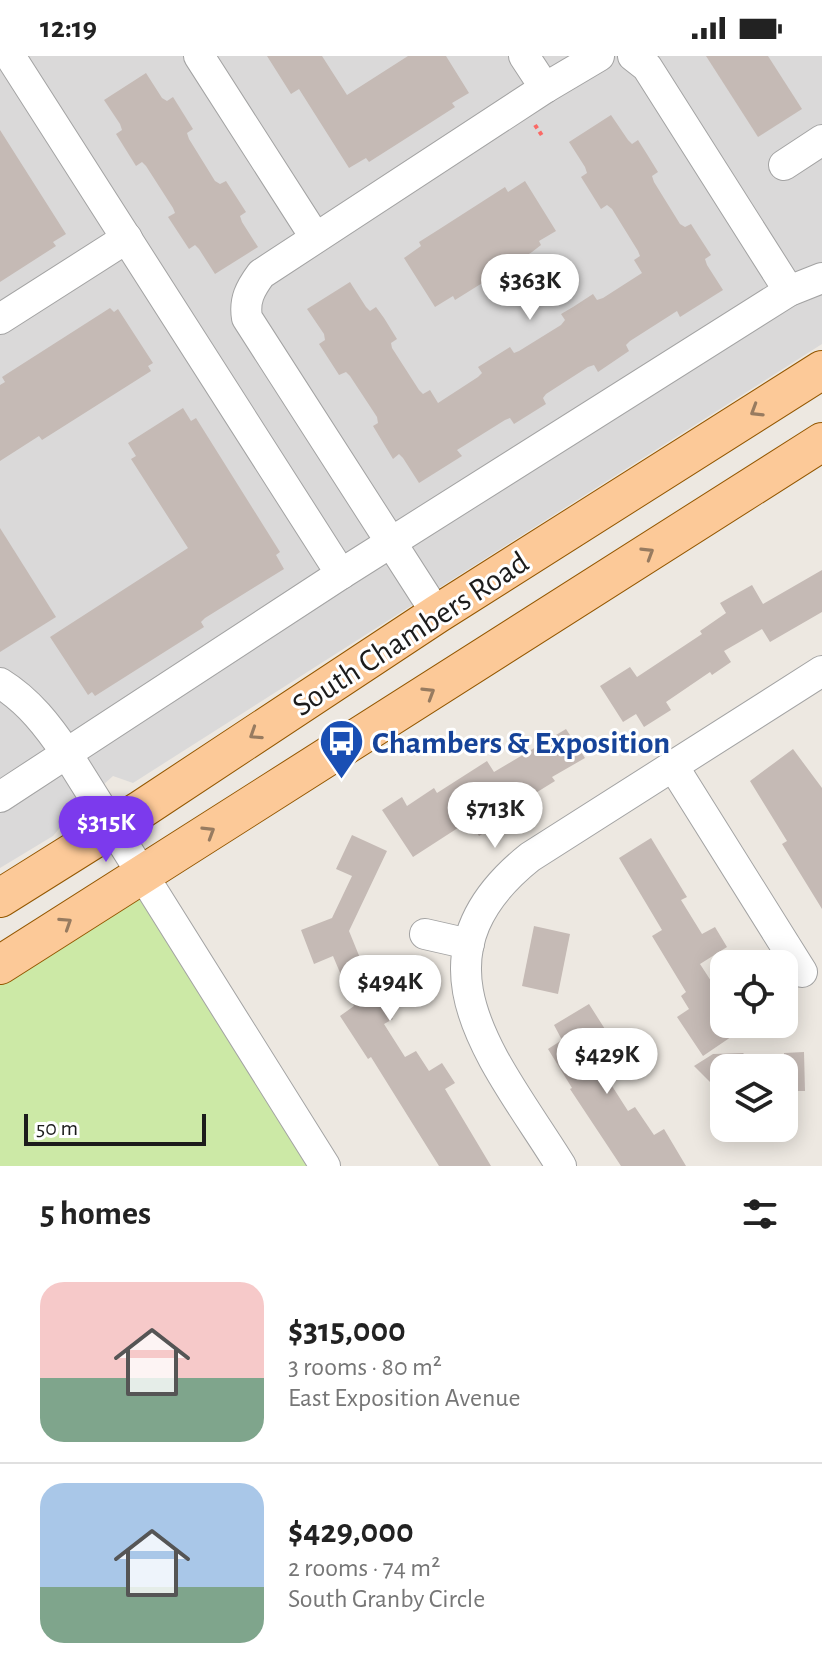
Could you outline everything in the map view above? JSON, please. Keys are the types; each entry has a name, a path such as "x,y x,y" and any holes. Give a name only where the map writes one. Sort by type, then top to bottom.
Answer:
{"main road":[{"name":"South Chambers Road","path":"0,898 114,827 437,614 822,370"},
{"name":"South Chambers Road","path":"0,965 822,442"}],"street":[{"path":"10,56 341,574"},
{"path":"199,56 315,237"},
{"path":"524,56 545,88"},
{"path":"437,614 247,318 245,304 261,274 599,56"},
{"path":"633,56 647,67 789,291"},
{"path":"784,165 822,140"},
{"path":"0,319 127,238"},
{"path":"0,797 341,574 789,291 822,278"},
{"path":"561,1166 480,1036 470,1008 466,987 469,944 488,898 507,875 530,857 822,671"},
{"path":"0,683 18,695 44,720 67,754 325,1166"},
{"path":"673,766 802,972"},
{"path":"425,934 469,944"}],"shaded area":[{"path":"0,56 822,56 822,344 133,783 113,776 74,811 53,836 0,868"}],"green space":[{"path":"143,874 325,1166 0,1166 0,965"}],"building":[{"path":"267,56 322,56 347,95 408,56 446,56 469,93 452,103 455,107 369,162 366,158 349,168 299,89 291,94"},
{"path":"706,56 768,56 802,109 758,137"},
{"path":"146,73 162,98 167,101 173,97 193,129 187,133 189,139 215,181 220,184 226,181 246,212 240,216 242,222 258,247 215,274 195,245 189,249 168,217 175,213 173,208 146,166 142,162 136,166 116,134 122,130 120,124 104,100"},
{"path":"611,115 632,144 638,140 658,172 652,176 654,182 680,224 685,227 691,224 711,255 705,259 707,265 723,290 680,317 677,311 630,341 626,345 629,351 598,372 594,365 588,367 546,394 543,398 546,404 514,424 510,418 505,420 457,450 462,456 419,483 399,454 393,459 373,426 378,423 377,417 350,376 346,372 339,375 319,344 325,340 324,334 307,309 350,282 366,307 370,311 376,307 384,318 397,339 391,343 392,348 419,390 423,394 430,390 438,403 478,377 482,373 478,367 510,347 514,353 519,351 561,325 565,320 561,314 593,294 597,300 603,298 642,273 634,260 640,256 638,251 612,209 607,205 601,209 581,177 587,173 585,167 569,142"},
{"path":"0,130 66,234 53,242 56,246 0,282"},
{"path":"525,181 556,231 539,241 541,245 532,252 455,300 453,296 435,307 404,258 421,246 419,242 505,187 508,192"},
{"path":"110,308 114,312 118,309 153,363 148,366 151,371 42,440 39,436 0,461 0,385 5,382 2,377"},
{"path":"183,408 191,421 196,418 280,552 276,555 284,569 205,618 201,622 204,627 95,696 92,692 88,695 50,637 188,548 131,459 136,456 128,443"},
{"path":"0,528 56,617 0,652"},
{"path":"822,570 822,612 770,642 762,629 724,651 731,662 712,675 710,672 666,702 671,710 644,727 636,714 623,722 600,686 630,667 637,677 702,634 700,631 726,613 720,603 752,585 763,604"},
{"path":"566,729 585,758 552,777 555,781 534,794 528,784 496,804 506,819 479,836 473,826 467,830 464,824 413,857 382,810 402,797 407,806 434,788 437,793 487,761 494,772"},
{"path":"793,749 822,788 822,909 782,844 787,841 750,781"},
{"path":"352,835 387,851 349,931 371,985 393,1019 384,1024 405,1057 416,1051 429,1071 442,1063 455,1083 445,1089 491,1166 439,1166 371,1057 368,1059 340,1016 354,1006 333,956 314,964 301,930 332,918 352,876 336,869"},
{"path":"651,838 687,897 681,900 702,934 715,927 727,947 710,950 710,958 700,964 710,979 710,1038 729,1038 703,1056 677,1017 689,1009 681,996 686,992 652,936 662,930 619,858"},
{"path":"534,926 570,934 558,994 522,986"},
{"path":"589,1004 610,1037 589,1050 628,1111 635,1107 654,1135 664,1129 686,1166 621,1166 570,1089 548,1049 562,1040 554,1025"},
{"path":"804,1052 805,1091 798,1091 798,1054 784,1053"},
{"path":"710,1056 710,1082 694,1066"}],"place":[{"name":"Chambers & Exposition","path":"341,781"}]}
